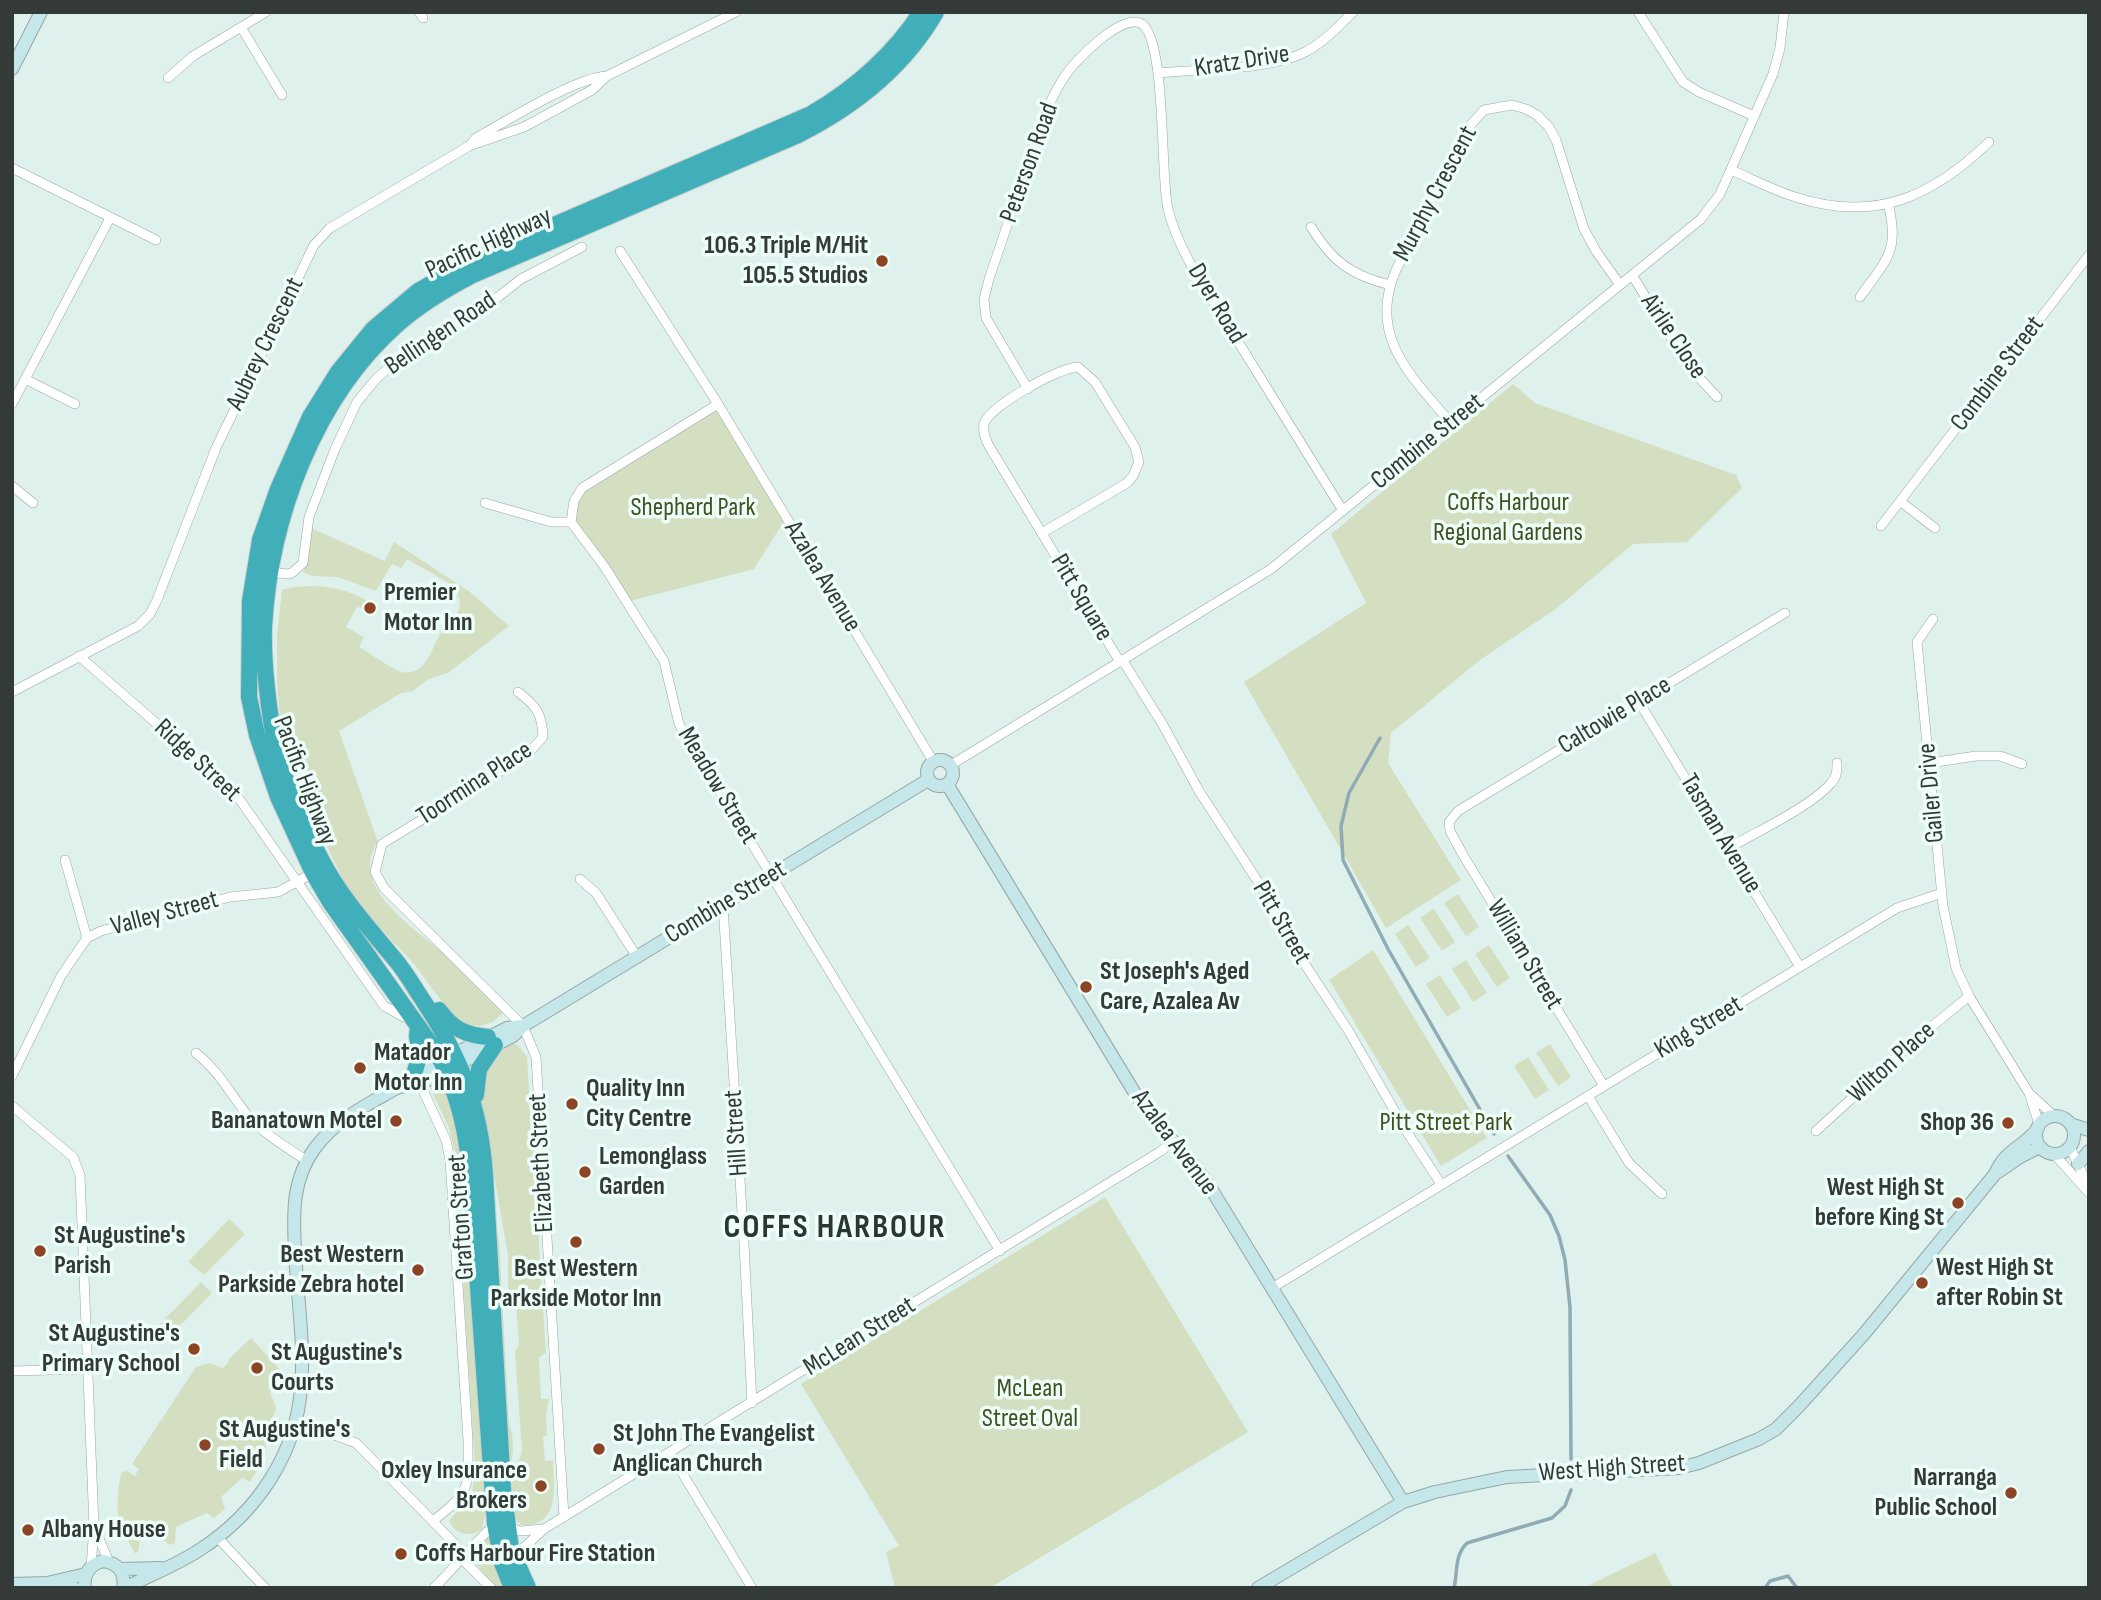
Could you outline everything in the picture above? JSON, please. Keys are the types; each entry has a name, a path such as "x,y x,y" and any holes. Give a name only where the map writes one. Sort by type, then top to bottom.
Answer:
{"highway":[{"name":"Pacific Highway","path":"334,881 297,808 272,729 265,675 262,571 266,520 310,417 353,351 393,310 418,291 473,260 811,114 833,101 876,66 921,12"},
{"name":"Pacific Highway","path":"313,873 278,797 253,716 249,697 248,659 250,601 316,435 349,378 398,324 434,296 473,275 784,141 838,114 898,63 936,12"},
{"name":"Grafton Street","path":"313,873 414,1024 451,1062 467,1140 502,1526 528,1588"},
{"name":"Grafton Street","path":"334,881 363,923 399,964 475,1105 483,1144 503,1489 502,1563 513,1588"},
{"path":"399,964 408,968 445,1019 456,1029 492,1041 479,1069 475,1105"},
{"path":"414,1024 420,1053 417,1079"}],"street":[{"path":"12,69 41,12"},
{"path":"168,78 193,56 265,12"},
{"name":"Aubrey Crescent","path":"79,656 138,626 150,614 216,448 314,245 330,228 468,146 524,127 592,90 607,76 736,12"},
{"name":"Kratz Drive","path":"1158,73 1266,64 1288,58 1307,51 1324,40 1353,12"},
{"path":"1638,12 1683,82 1699,92 1755,116"},
{"name":"Combine Street","path":"951,765 1271,569 1705,215 1715,203 1731,170 1778,59 1784,12"},
{"name":"Peterson Road","path":"1028,389 986,318 984,299 1045,113 1065,75 1077,60 1105,36 1131,22 1143,24 1147,29 1158,73"},
{"path":"241,27 282,95"},
{"name":"Dyer Road","path":"1158,73 1167,204 1173,229 1223,318 1343,511"},
{"name":"Murphy Crescent","path":"1451,423 1409,373 1393,345 1386,316 1390,285 1465,131 1484,110 1512,105 1538,115 1549,127 1556,140 1584,229 1620,285"},
{"path":"1731,170 1793,197 1822,205 1853,208 1888,203 1928,190 1966,164 1989,142"},
{"path":"12,168 156,240"},
{"path":"1860,297 1886,261 1893,244 1894,226 1888,203"},
{"path":"12,404 110,218"},
{"path":"1311,227 1321,244 1340,264 1367,279 1390,285"},
{"name":"Bellingen Road","path":"262,571 289,574 303,563 309,517 335,449 357,402 377,378 438,332 498,297 521,279 582,247"},
{"name":"Azalea Avenue","path":"620,251 718,404 933,761"},
{"name":"Combine Street","path":"1881,526 2089,256"},
{"name":"Airlie Close","path":"1632,275 1689,367 1717,397"},
{"name":"Pitt Square","path":"1042,533 1127,482 1139,462 1135,447 1095,382 1078,367 1063,369 993,412 984,425 984,434 1042,533 1122,662"},
{"path":"25,379 75,404"},
{"path":"485,503 551,522 571,522 574,501 582,488 718,404"},
{"path":"12,486 33,503"},
{"path":"1901,502 1935,528"},
{"name":"Meadow Street","path":"571,522 604,566 664,661 678,724 1000,1251"},
{"name":"Caltowie Place","path":"1449,822 1458,811 1785,613"},
{"name":"Gailer Drive","path":"1933,619 1916,642 1942,893"},
{"path":"12,692 79,656"},
{"name":"Ridge Street","path":"79,656 233,790 298,881"},
{"name":"Pitt Street","path":"1122,662 1163,725 1199,791 1264,891 1302,960 1348,1030 1405,1129 1441,1184"},
{"name":"Toormina Place","path":"375,872 382,844 527,755 544,737 542,717 530,701 518,692"},
{"name":"Tasman Avenue","path":"1639,702 1800,967"},
{"path":"1930,763 2000,756 2022,764"},
{"path":"944,760 951,765 953,774 947,784 936,785 929,780 926,771 933,761 944,760"},
{"path":"1729,848 1815,798 1832,782 1837,762"},
{"name":"Combine Street","path":"307,1160 336,1125 353,1112 492,1041 507,1028 523,1026 929,780"},
{"name":"Azalea Avenue","path":"947,784 1136,1095 1210,1187 1403,1502"},
{"name":"William Street","path":"1449,822 1450,831 1463,855 1604,1086"},
{"path":"65,860 87,938"},
{"name":"Elizabeth Street","path":"375,872 384,888 523,1026 536,1057 564,1517"},
{"name":"Valley Street","path":"12,1076 61,976 87,938 101,931 230,897 278,892 313,873"},
{"path":"580,879 596,893 636,957"},
{"name":"Grafton Street","path":"298,881 384,1006 414,1024"},
{"path":"1942,893 1956,968 1969,996 2029,1093 2054,1116 2065,1119 2070,1124 2074,1135 2071,1144 2066,1151 2054,1154"},
{"name":"King Street","path":"1272,1288 1897,908 1942,893"},
{"name":"Hill Street","path":"723,905 752,1404"},
{"name":"Wilton Place","path":"1816,1131 1919,1037 1969,996"},
{"path":"94,1527 124,1577 124,1588 198,1551 218,1538 253,1505 281,1462 296,1421 302,1371 293,1207 307,1160 273,1138 250,1118 213,1066 196,1053"},
{"name":"Grafton Street","path":"417,1079 446,1140 450,1160 468,1440 468,1477 463,1496 433,1521"},
{"path":"2029,1093 2038,1126 2036,1138 2040,1147 2054,1154 2089,1190"},
{"path":"1588,1096 1629,1163 1662,1194"},
{"path":"13,1108 69,1154 78,1168 81,1188 94,1527 86,1588"},
{"path":"2038,1126 2054,1116"},
{"path":"2070,1124 2089,1130"},
{"name":"West High Street","path":"1258,1588 1403,1502 1473,1482 1507,1477 1679,1468 1699,1463 1759,1439 1776,1429 1864,1334 1995,1174 2006,1155 2034,1134 2038,1126"},
{"path":"2071,1144 2089,1138"},
{"name":"McLean Street","path":"515,1561 522,1550 544,1529 1000,1251 1161,1151 1174,1140"},
{"path":"2071,1144 2089,1190"},
{"name":"West High Street","path":"1995,1174 2040,1147"},
{"path":"2078,1164 2089,1151"},
{"path":"12,1371 88,1369"},
{"path":"296,1421 356,1443 454,1543 463,1560 491,1588"},
{"path":"670,1453 752,1588"},
{"path":"434,1588 463,1560 475,1542 502,1526 531,1531 544,1529"},
{"path":"218,1538 265,1588"},
{"path":"47,1583 88,1570 96,1563 165,1567"},
{"path":"12,1584 47,1583 74,1588"}],"green space":[{"name":"Coffs Harbour Regional Gardens","path":"1513,384 1535,403 1736,475 1742,488 1687,542 1633,544 1557,608 1480,660 1391,733 1388,763 1461,880 1386,928 1244,682 1366,603 1331,534"},
{"name":"Shepherd Park","path":"718,404 786,518 754,569 626,602 571,522 582,488"},
{"path":"311,528 385,561 394,542 470,592 509,626 448,673 429,679 413,691 401,693 339,731 378,842 371,859 371,875 378,891 404,920 491,997 503,1013 493,1022 480,1026 462,1024 414,964 352,898 304,799 281,736 277,636 282,590 302,586 325,587 347,591 366,600 361,608 357,607 346,627 364,637 359,647 397,670 410,672 422,666 439,636 458,613 460,604 456,587 407,559 401,568 392,564 376,591 338,577 312,576 303,572 309,554"},
{"path":"1458,894 1479,927 1466,936 1444,903"},
{"path":"1434,909 1455,942 1442,951 1420,918"},
{"path":"1408,925 1430,958 1416,967 1395,934"},
{"path":"1489,945 1510,978 1497,987 1475,954"},
{"name":"Pitt Street Park","path":"1373,950 1487,1138 1441,1166 1329,980"},
{"path":"1466,960 1487,993 1473,1002 1452,969"},
{"path":"1440,975 1461,1008 1447,1017 1426,984"},
{"path":"509,1043 518,1045 527,1057 546,1353 539,1357 541,1399 549,1399 546,1415 547,1436 543,1436 545,1461 553,1461 554,1482 552,1504 543,1520 521,1525 513,1516 512,1483 522,1451 515,1351 519,1346 516,1303 508,1293 508,1256 480,1093 491,1056"},
{"path":"1550,1044 1571,1077 1558,1086 1536,1053"},
{"path":"1528,1057 1549,1090 1535,1099 1514,1066"},
{"path":"436,1082 442,1086 451,1104 463,1157 486,1510 482,1529 473,1534 459,1532 449,1521 472,1494 475,1468 455,1152 449,1128 429,1085"},
{"name":"McLean Street Oval","path":"1105,1197 1248,1432 990,1588 895,1588 886,1552 899,1546 801,1384"},
{"path":"494,1215 499,1240 509,1424 513,1446 509,1467"},
{"path":"229,1219 245,1234 204,1275 188,1262"},
{"path":"201,1282 212,1293 170,1336 164,1338 155,1329"},
{"name":"St Augustine's Field","path":"251,1338 287,1377 270,1392 276,1408 267,1433 265,1457 250,1482 242,1478 221,1497 225,1509 214,1518 207,1513 176,1527 175,1543 170,1545 161,1538 140,1539 138,1552 134,1553 118,1519 121,1473 127,1471 135,1476 139,1469 132,1464 196,1367 209,1363 223,1368"},
{"path":"489,1535 505,1588 496,1588 472,1559 473,1551"},
{"path":"1655,1553 1673,1588 1583,1588"}],"waterway":[{"path":"1380,738 1349,793 1341,826 1343,860 1388,949 1494,1134"},
{"path":"1508,1156 1550,1215 1565,1260 1570,1307 1571,1459"},
{"path":"1454,1588 1458,1558 1467,1543 1552,1518 1565,1506 1571,1490"},
{"path":"1765,1588 1770,1581 1788,1576 1797,1588"}],"place":[{"name":"106.3 Triple M/Hit 105.5 Studios","path":"882,261"},
{"name":"Premier Motor Inn","path":"370,608"},
{"name":"St Joseph's Aged Care, Azalea Av","path":"1086,987"},
{"name":"Matador Motor Inn","path":"360,1068"},
{"name":"Quality Inn City Centre","path":"572,1104"},
{"name":"Bananatown Motel","path":"396,1121"},
{"name":"Shop 36","path":"2008,1123"},
{"name":"Lemonglass Garden","path":"585,1172"},
{"name":"West High St before King St","path":"1958,1203"},
{"name":"Best Western Parkside Motor Inn","path":"576,1242"},
{"name":"St Augustine's Parish","path":"40,1251"},
{"name":"Best Western Parkside Zebra hotel","path":"418,1270"},
{"name":"West High St after Robin St","path":"1922,1283"},
{"name":"St Augustine's Primary School","path":"194,1349"},
{"name":"St Augustine's Courts","path":"257,1368"},
{"name":"St Augustine's Field","path":"205,1445"},
{"name":"St John The Evangelist Anglican Church","path":"599,1449"},
{"name":"Oxley Insurance Brokers","path":"541,1486"},
{"name":"Narranga Public School","path":"2011,1493"},
{"name":"Albany House","path":"28,1530"},
{"name":"Coffs Harbour Fire Station","path":"401,1554"}],"district":[{"name":"COFFS HARBOUR","path":"835,1229"}]}
